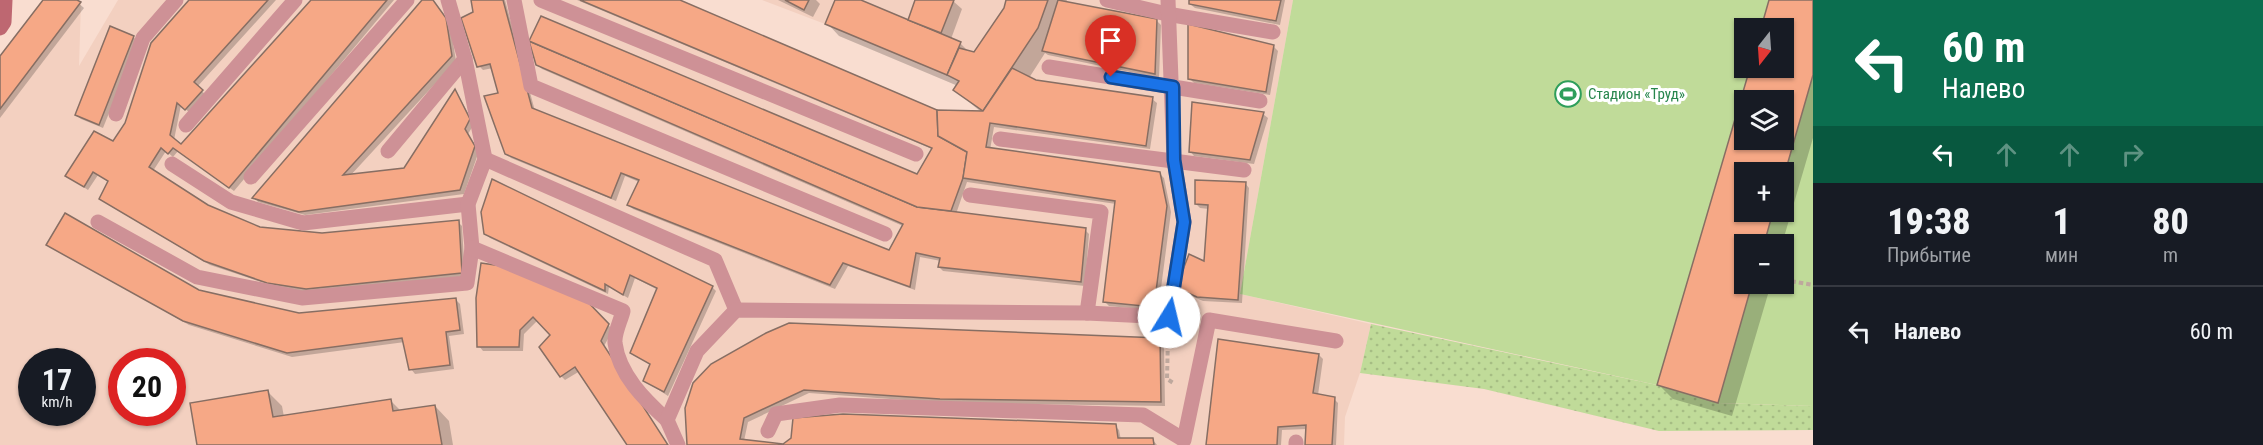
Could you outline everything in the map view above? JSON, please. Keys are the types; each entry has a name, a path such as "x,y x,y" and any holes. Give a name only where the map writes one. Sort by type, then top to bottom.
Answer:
{"main road":[{"path":"0,28 4,22 5,0"}],"lane":[{"path":"116,114 143,38 176,0"},
{"path":"186,125 295,0"},
{"path":"251,177 407,0"},
{"path":"98,222 197,276 302,298 467,284 472,248 468,204 486,159 465,59 448,0"},
{"path":"514,0 531,86 885,234"},
{"path":"541,0 916,154"},
{"path":"1107,0 1168,7 1273,32"},
{"path":"667,420 697,351 736,310 1087,313 1169,317 1184,222 1174,160 1173,87 1168,7"},
{"path":"388,151 465,59"},
{"path":"1049,67 1260,101"},
{"path":"1000,139 1244,170"},
{"path":"486,159 715,260 736,310"},
{"path":"172,164 231,202 303,223 468,204"},
{"path":"970,195 1101,213 1087,313"},
{"path":"472,248 623,311 615,341 623,368 643,398 667,420 678,445"},
{"path":"768,431 776,414 840,405 1143,415 1184,442 1209,320 1336,342"}],"path":[{"path":"1794,282 1813,285"},
{"path":"1167,379 1169,317"}],"shaded area":[{"path":"43,0 81,2 79,66 118,0 680,0 937,110 982,111 953,90 959,80 762,0 1293,0 1240,294 1371,324 1360,373 1345,417 1344,445 0,445 0,56"}],"green space":[{"path":"1293,0 1813,0 1813,406 1718,403 1657,385 1240,294"},
{"path":"1371,324 1657,385 1718,403 1813,406 1813,430 1659,431 1484,389 1360,373"}],"building":[{"path":"43,0 81,2 0,109 0,56"},
{"path":"189,0 268,0 194,82 203,90 185,110 177,103 170,135 181,144 311,0 387,0 229,188 173,148 168,154 161,148 149,167 208,205 260,227 322,233 459,220 462,273 306,289 267,283 204,261 99,199 108,181 93,172 84,187 65,176 94,131 113,141 125,123 151,43"},
{"path":"422,0 433,0 446,18 452,56 343,175 404,168 455,89 470,119 465,129 475,146 460,190 299,212 252,198"},
{"path":"471,0 503,0 532,108 889,250 903,224 536,65 529,41 917,207 1086,228 1081,282 938,267 940,258 916,253 910,287 843,263 830,285 627,205 639,180 621,173 611,198 505,154 484,96 498,93 490,64 477,67 461,18 473,12"},
{"path":"580,0 680,0 937,110 938,136 967,152 963,178 951,211 917,207 529,41 541,16 917,174 932,148"},
{"path":"785,0 809,0 804,10"},
{"path":"835,0 861,0 961,42 947,75 825,24"},
{"path":"915,0 954,0 941,33 908,20"},
{"path":"1006,0 1048,0 1038,28 983,111 953,90 959,81 947,75 959,48 974,52 1004,8"},
{"path":"1058,0 1157,19 1155,74 1042,51"},
{"path":"1189,0 1281,0 1276,21 1189,4"},
{"path":"1769,0 1813,0 1813,75 1794,141 1794,90 1744,90 1747,78 1794,78 1794,18 1764,18"},
{"path":"1188,24 1274,45 1266,92 1188,79"},
{"path":"110,26 134,36 99,125 75,115"},
{"path":"1012,68 1036,80 1153,97 1146,146 990,123 986,147 1160,172 1167,206 1154,307 1103,302 1115,201 963,178 967,152 938,136 937,110 983,111"},
{"path":"1192,102 1264,112 1250,160 1189,152"},
{"path":"1734,123 1734,150 1791,150 1788,162 1734,162 1734,222 1770,222 1767,234 1734,234 1734,294 1749,294 1718,403 1657,385"},
{"path":"492,179 713,286 664,392 643,381 650,364 630,353 657,288 630,275 623,295 605,284 605,291 484,234 481,212"},
{"path":"1195,180 1246,182 1238,300 1197,297 1176,288 1189,254 1204,261 1208,205 1195,204"},
{"path":"65,213 199,290 299,313 456,298 460,330 446,332 450,365 409,370 402,338 287,353 183,321 46,245"},
{"path":"481,263 509,267 583,297 609,324 601,341 668,445 627,445 575,367 560,377 539,347 550,335 533,317 520,330 519,347 477,347 476,298"},
{"path":"789,323 1160,338 1161,402 940,399 804,390 744,418 740,439 783,444 791,438 793,418 843,414 1116,424 1118,438 1153,438 1154,445 687,445 685,408 693,383 711,364 766,333"},
{"path":"1218,339 1319,354 1313,393 1335,397 1332,445 1305,445 1306,425 1278,427 1277,445 1206,445"},
{"path":"268,390 273,417 391,399 393,411 435,405 442,445 197,445 190,403"}],"place":[{"name":"Стадион «Труд»","path":"1568,94"}],"route":[{"path":"1111,77 1173,87 1174,160 1184,222 1169,317"}]}
